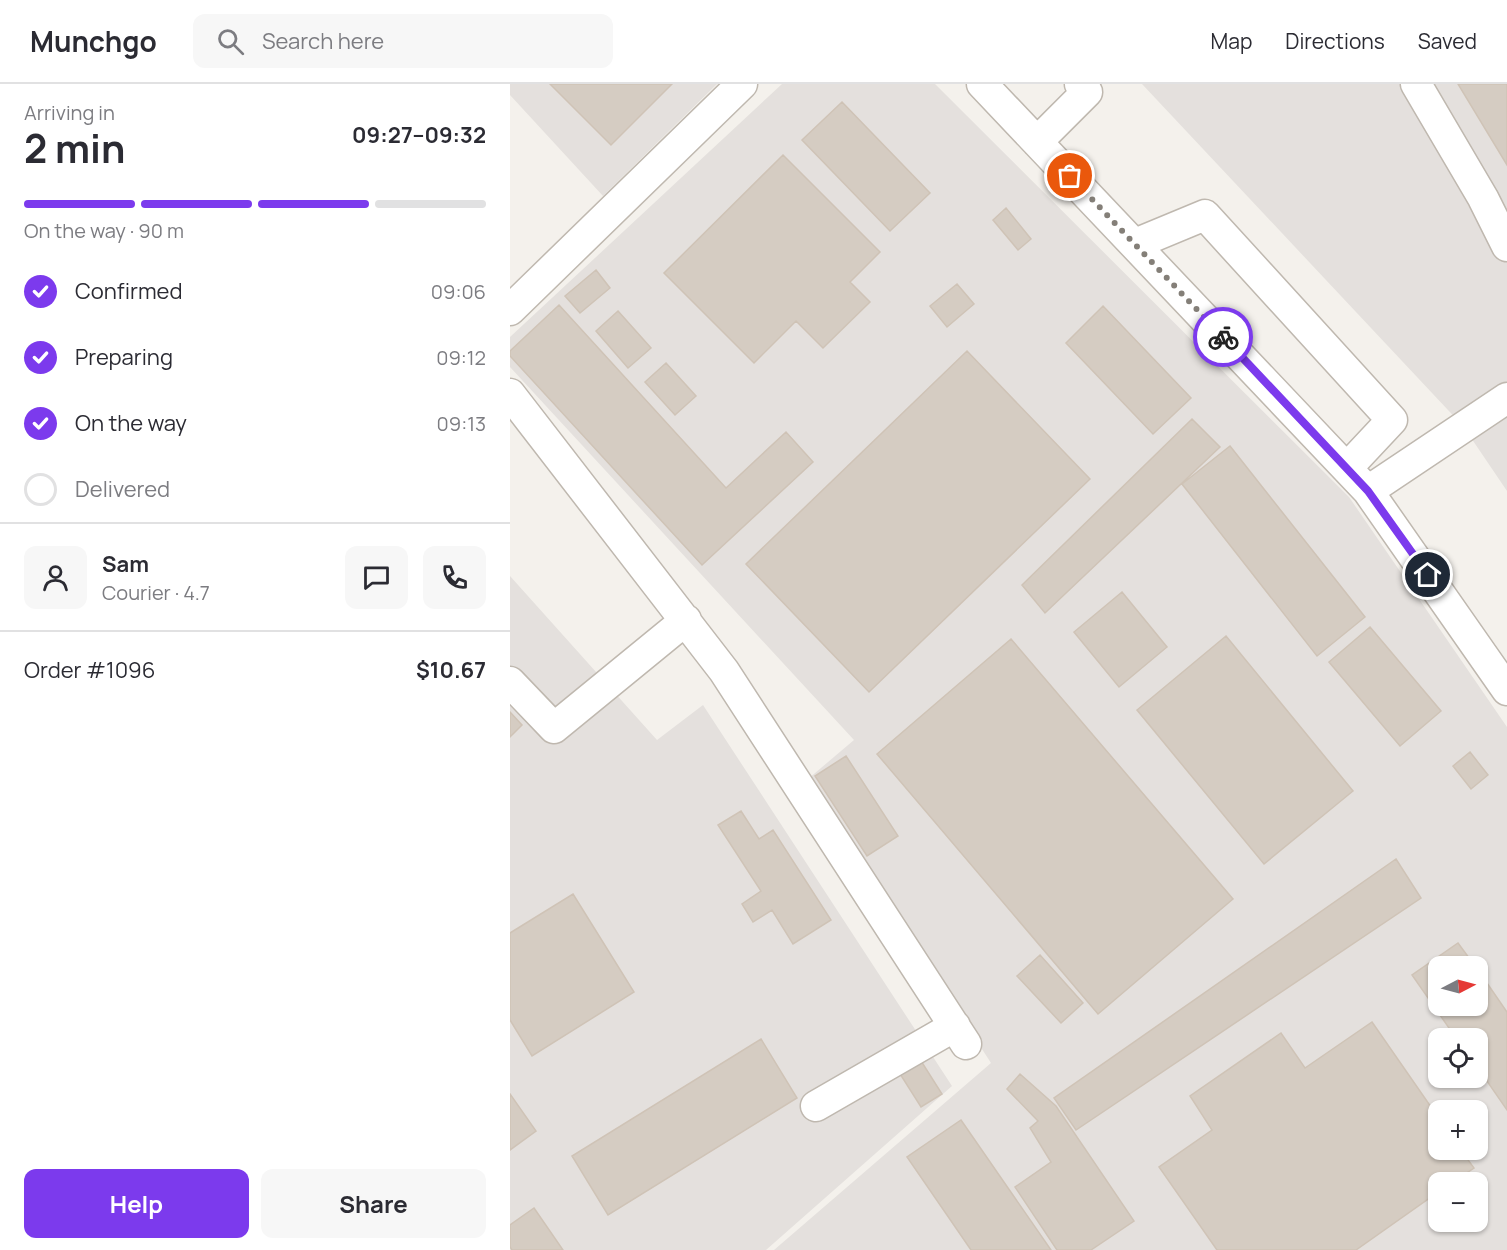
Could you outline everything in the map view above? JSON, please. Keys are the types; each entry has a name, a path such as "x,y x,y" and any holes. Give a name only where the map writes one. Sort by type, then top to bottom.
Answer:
{"street":[{"path":"510,310 742,84"},
{"path":"982,84 1368,491 1507,690"},
{"path":"1037,142 1087,92 1080,84"},
{"path":"1416,84 1484,198 1507,246"},
{"path":"1135,244 1205,215 1392,420 1347,468"},
{"path":"510,394 724,671 960,1035 816,1106"},
{"path":"1368,491 1507,398"},
{"path":"510,682 554,729 686,620"}],"shaded area":[{"path":"510,84 717,84 603,196 510,95"},
{"path":"782,84 935,84 1349,497 1507,727 1507,1250 774,1250 991,1063 808,779 854,740 510,367 510,337"},
{"path":"1142,84 1507,84 1507,491 1463,426"},
{"path":"510,576 657,740 703,705 952,1086 766,1250 510,1250"}],"building":[{"path":"550,84 672,84 611,145"},
{"path":"1458,84 1507,84 1507,165"},
{"path":"842,102 930,193 890,231 802,140"},
{"path":"783,155 880,252 850,282 870,302 823,348 796,321 754,363 664,273"},
{"path":"1006,208 1031,239 1018,250 993,220"},
{"path":"596,270 610,288 580,313 565,296"},
{"path":"957,284 974,304 947,327 930,306"},
{"path":"559,305 726,488 786,432 813,462 702,565 510,356 510,351"},
{"path":"1103,306 1191,398 1153,434 1066,343"},
{"path":"618,311 651,348 628,368 596,331"},
{"path":"967,351 1090,479 869,692 746,564"},
{"path":"666,363 696,396 675,415 645,382"},
{"path":"1192,419 1220,447 1045,613 1022,585"},
{"path":"1230,446 1365,617 1317,656 1182,484"},
{"path":"1122,592 1167,647 1119,687 1074,632"},
{"path":"1370,627 1441,711 1400,746 1329,662"},
{"path":"1226,636 1353,791 1264,864 1137,710"},
{"path":"1011,639 1233,899 1098,1014 877,754"},
{"path":"510,712 522,725 510,737"},
{"path":"1470,752 1488,775 1471,789 1453,766"},
{"path":"846,756 898,836 867,856 815,776"},
{"path":"741,811 759,839 773,830 831,920 793,944 772,910 753,922 742,904 761,891 718,825"},
{"path":"1396,859 1421,898 1076,1130 1054,1098"},
{"path":"573,894 634,992 532,1056 510,1020 510,933"},
{"path":"1458,943 1468,956 1439,956"},
{"path":"1040,955 1083,1003 1061,1023 1017,976"},
{"path":"1428,964 1428,998 1412,975"},
{"path":"1488,984 1507,1012 1507,1110 1488,1082 1488,1028 1449,1028 1441,1016 1488,1016"},
{"path":"1372,1022 1428,1103 1428,1160 1468,1160 1474,1168 1468,1172 1428,1172 1428,1199 1356,1250 1217,1250 1159,1167 1212,1130 1190,1096 1281,1033 1305,1068"},
{"path":"761,1039 797,1098 608,1215 572,1156"},
{"path":"916,1053 942,1094 921,1107 895,1066"},
{"path":"1020,1074 1056,1106 1134,1221 1091,1250 1057,1250 1015,1187 1051,1162 1030,1128 1038,1121 1007,1089"},
{"path":"510,1094 536,1131 510,1150"},
{"path":"961,1120 1051,1250 971,1250 907,1157"},
{"path":"534,1208 563,1250 512,1250 510,1225"}],"way so far":[{"path":"1070,176 1223,337"}],"route":[{"path":"1223,337 1368,491 1428,575"}]}
